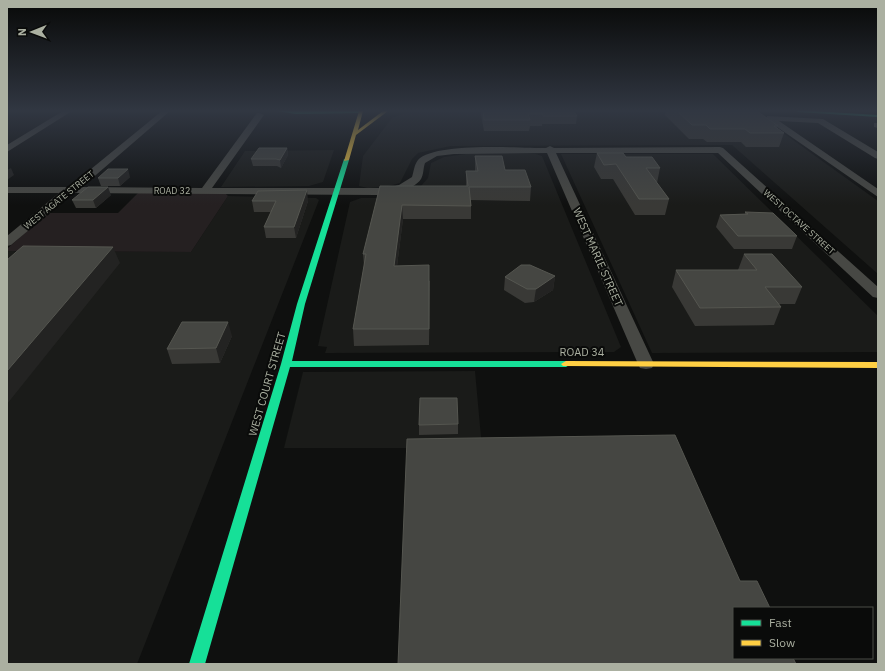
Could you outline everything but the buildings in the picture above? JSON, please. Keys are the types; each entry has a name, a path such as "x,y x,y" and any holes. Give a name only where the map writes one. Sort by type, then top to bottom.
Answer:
{"main road":[{"name":"WEST COURT STREET","path":"197,664 286,364 301,304 352,142"},
{"name":"ROAD 34","path":"286,364 878,365"}],"street":[{"path":"7,149 18,142"},
{"name":"WEST AGATE STREET","path":"7,242 128,142"},
{"path":"205,191 240,142"},
{"path":"805,142 877,193"},
{"path":"855,142 878,156"},
{"name":"WEST MARIE STREET","path":"550,149 646,364"},
{"name":"ROAD 32","path":"7,190 337,193 386,191 406,186 416,179 421,163 429,157 440,153 460,150 720,150"},
{"name":"WEST OCTAVE STREET","path":"720,150 878,294"}],"shaded area":[{"path":"373,142 796,142 878,201 878,274 732,145 451,146 418,153 412,159 400,183 385,187 368,188 359,186 363,156"},
{"path":"334,150 323,182 309,186 221,187 245,151"},
{"path":"466,154 536,154 542,156 621,347 614,352 325,353 327,347 318,346 350,202 361,198 415,198 421,186 428,178 431,163 444,157"},
{"path":"561,154 713,154 878,316 878,352 652,353"},
{"path":"138,193 225,193 228,196 191,252 7,251 7,249 47,213 118,213"},
{"path":"228,196 316,198 319,200 137,664 7,664 7,251 191,252"},
{"path":"475,371 482,448 284,448 303,372"}],"traffic: fast":[{"path":"197,664 286,364 301,304 346,160"},
{"path":"286,364 566,364"}],"traffic: slow":[{"path":"346,160 351,142"},
{"path":"566,364 878,365"}]}
